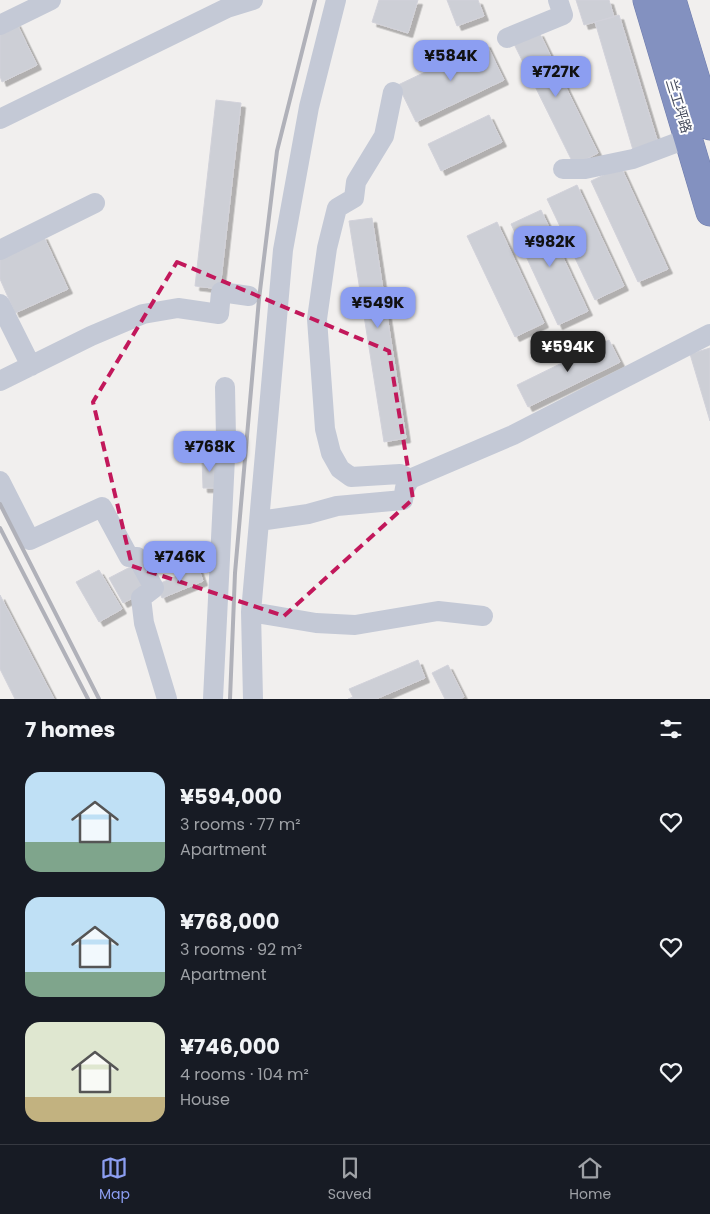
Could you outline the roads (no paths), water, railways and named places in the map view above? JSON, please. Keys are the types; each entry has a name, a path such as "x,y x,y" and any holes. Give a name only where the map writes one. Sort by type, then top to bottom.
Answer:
{"highway":[{"name":"兰工坪路","path":"647,0 699,132"},
{"name":"兰工坪路","path":"672,0 699,132 710,212"}],"street":[{"path":"0,25 51,0"},
{"path":"0,119 228,8 253,0"},
{"path":"253,699 251,612 283,250 309,108 336,0"},
{"path":"507,38 563,15 558,0"},
{"path":"394,92 384,136 356,182 354,198 337,208 327,248 317,319 325,428 331,453 340,469 351,477 400,474 410,479"},
{"path":"564,169 584,169 633,159 699,132"},
{"path":"0,250 95,203"},
{"path":"0,381 91,336 143,314 178,308 219,314 221,292 249,296"},
{"path":"0,304 31,366"},
{"path":"259,521 308,514 337,506 404,500 405,488 410,479 513,435 710,334"},
{"path":"213,699 226,438 225,387"},
{"path":"0,481 30,540 102,507 129,557 137,557 154,588 140,598 144,623 167,699"},
{"path":"251,612 316,623 355,625 438,611 483,616"}],"railway":[{"path":"230,699 235,573 259,299 277,151 315,0"},
{"path":"0,504 99,699"},
{"path":"0,528 88,699"}]}
